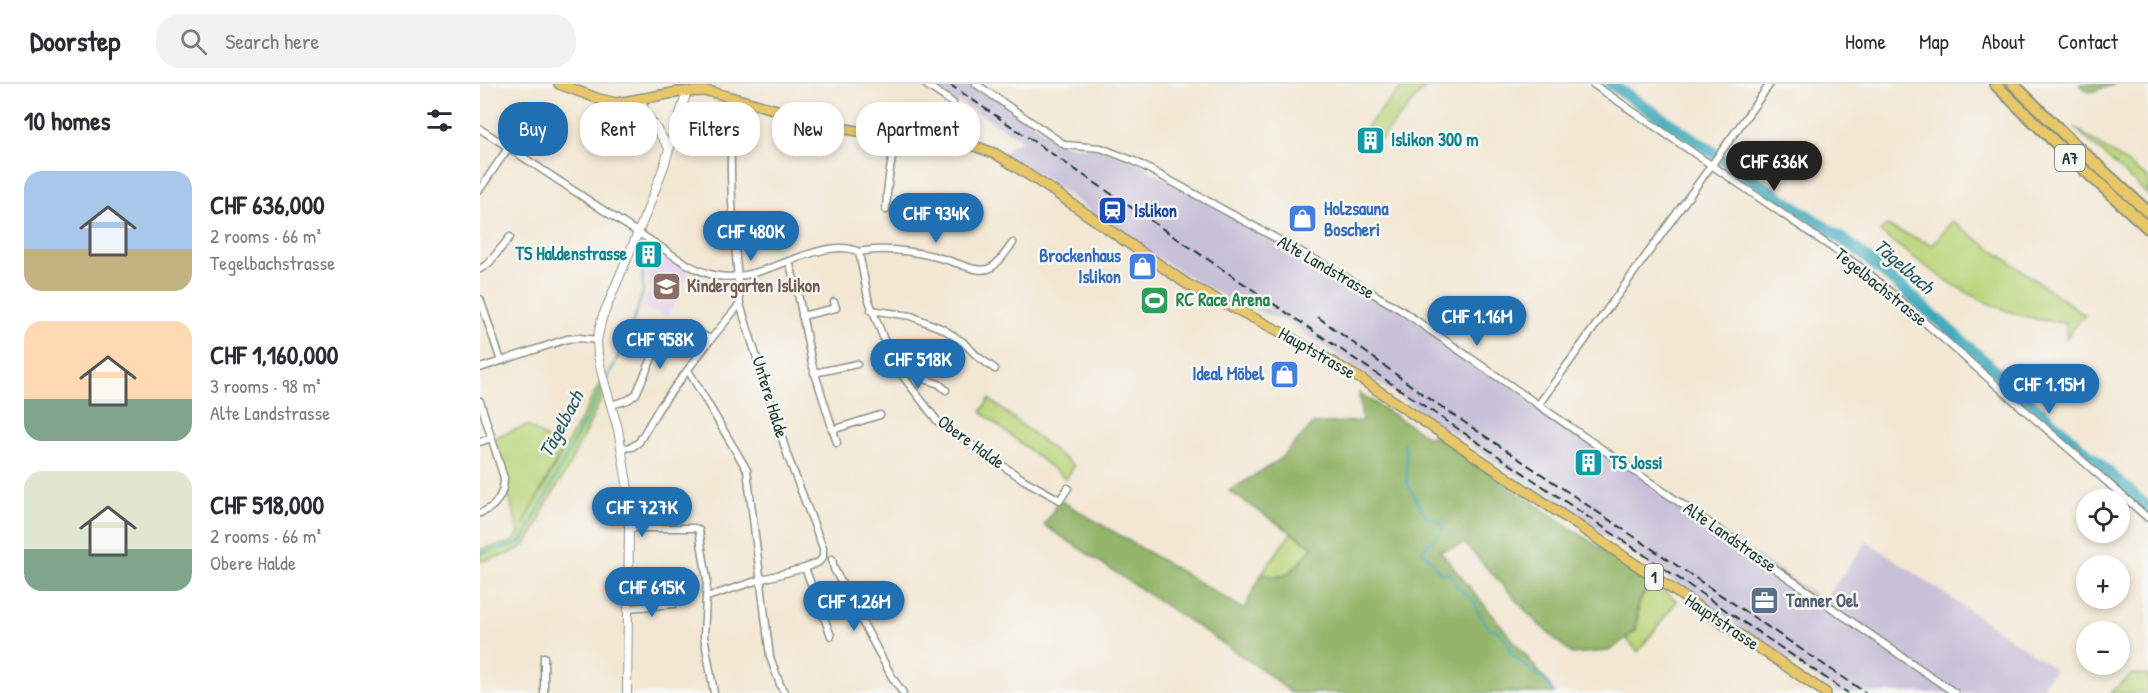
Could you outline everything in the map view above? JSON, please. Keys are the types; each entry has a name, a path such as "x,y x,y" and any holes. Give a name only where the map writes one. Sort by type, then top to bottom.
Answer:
{"highway":[{"name":"A7","path":"1995,84 2148,228"},
{"name":"A7","path":"2013,84 2148,212"}],"main road":[{"name":"Hauptstrasse","path":"558,84 608,102 623,103 708,88 735,98 856,131"},
{"name":"Hauptstrasse","path":"980,148 996,154 1052,190 1187,284 1279,331 1360,378 1826,693"}],"street":[{"path":"926,84 952,102"},
{"name":"Alte Landstrasse","path":"976,84 1065,145 1101,148 1134,161 1316,260 1401,310 1955,693"},
{"name":"Tegelbachstrasse","path":"1593,84 1714,163 1876,279 2148,518"},
{"path":"1539,404 1770,84"},
{"path":"684,102 687,91"},
{"name":"Untere Halde","path":"735,98 732,116 731,160 733,227 740,304 788,457 823,548 823,557 819,562 804,568"},
{"path":"627,693 628,489 622,448 603,378 597,340 602,318 655,191 669,148 640,100"},
{"path":"480,129 498,141"},
{"path":"480,189 503,156"},
{"path":"520,156 698,270 718,276 738,277 759,272 839,247 848,247 859,252 867,250 903,252 939,257 972,268 986,270 992,267 1013,243"},
{"path":"886,210 890,156"},
{"path":"480,269 489,263 510,237"},
{"name":"Obere Halde","path":"859,252 871,310 891,358 938,422 1024,480 1060,500 1068,488"},
{"path":"789,261 814,373 837,443"},
{"path":"480,299 501,361"},
{"path":"802,316 836,309 834,302"},
{"path":"622,448 632,447 639,442 652,418 740,304"},
{"path":"871,310 911,316 943,329 963,342 995,369"},
{"path":"611,405 628,400 636,394 666,327 674,323 711,339"},
{"path":"480,368 567,339 597,340"},
{"path":"814,373 857,364"},
{"path":"688,370 747,470 770,657 785,693"},
{"path":"899,371 939,384 946,390"},
{"path":"480,401 504,478 504,489 500,498 480,513"},
{"path":"832,430 880,415"},
{"path":"480,442 491,438"},
{"path":"629,528 695,528 699,530 707,597 704,636 714,693"},
{"path":"832,560 834,569 892,677 903,693"},
{"path":"707,597 804,568 831,636"},
{"path":"628,608 674,604"},
{"path":"544,657 544,693"}],"shaded area":[{"path":"925,84 976,84 1065,145 1101,148 1134,161 1401,310 1824,601 1867,541 2055,669 2038,693 1838,693 1290,323 1234,302 1193,279 1155,256 1053,183 1004,153 1010,146 1022,140 980,114 980,102 952,102"},
{"name":"Kindergarten Islikon","path":"653,248 689,270 668,317 643,308 650,289 645,260 650,260 650,270 653,270"}],"green space":[{"path":"1404,84 1428,84 1380,140 1366,127"},
{"path":"2080,84 2115,84 2091,92"},
{"path":"2074,127 2148,178 2148,195"},
{"path":"1952,221 2085,315 2066,338 2066,323 2013,313 1989,304 1944,279 1880,232 1886,226 1933,245"},
{"path":"603,378 606,389 567,470 545,506 527,543 506,555 480,561 480,549 512,542 519,533 493,438 527,425 562,449 523,525"},
{"path":"1359,393 1428,437 1434,435 1650,582 1638,603 1635,631 1609,651 1572,654 1538,624 1465,544 1440,551 1554,693 1291,693 1263,670 1044,525 1060,500 1244,609 1262,573 1279,577 1285,575 1297,566 1313,547 1229,491 1279,460 1313,424 1362,421"},
{"path":"989,399 1074,466 1066,479 981,412"},
{"path":"1291,533 1313,547 1288,575 1272,577 1262,573"},
{"path":"1651,582 1677,601 1638,652 1626,638 1637,630 1639,604"},
{"path":"2132,674 2148,675 2148,693 2110,693"}],"waterway":[{"name":"Tägelbach","path":"1611,84 1851,245 1907,292 2148,508"},
{"name":"Tägelbach","path":"606,381 627,336 643,291 642,245"},
{"name":"Tägelbach","path":"480,553 512,546 522,541 603,386"},
{"path":"1403,442 1406,452 1407,483 1427,518 1438,520 1444,527 1422,552 1431,559 1440,573 1451,573 1456,586 1474,601 1477,610 1490,629 1497,630 1510,645 1509,651 1545,681 1554,693"}],"railway":[{"path":"949,84 1848,693"},
{"path":"1318,317 1424,395 1866,693"}],"place":[{"name":"Islikon 300 m","path":"1370,140"},
{"name":"Islikon","path":"1113,211"},
{"name":"Holzsauna Boscheri","path":"1303,219"},
{"name":"TS Haldenstrasse","path":"648,254"},
{"name":"Brockenhaus Islikon","path":"1142,266"},
{"name":"Kindergarten Islikon","path":"666,286"},
{"name":"RC Race Arena","path":"1155,300"},
{"name":"Ideal Möbel","path":"1285,374"},
{"name":"TS Jossi","path":"1589,463"},
{"name":"Tanner Oel","path":"1765,601"}]}
